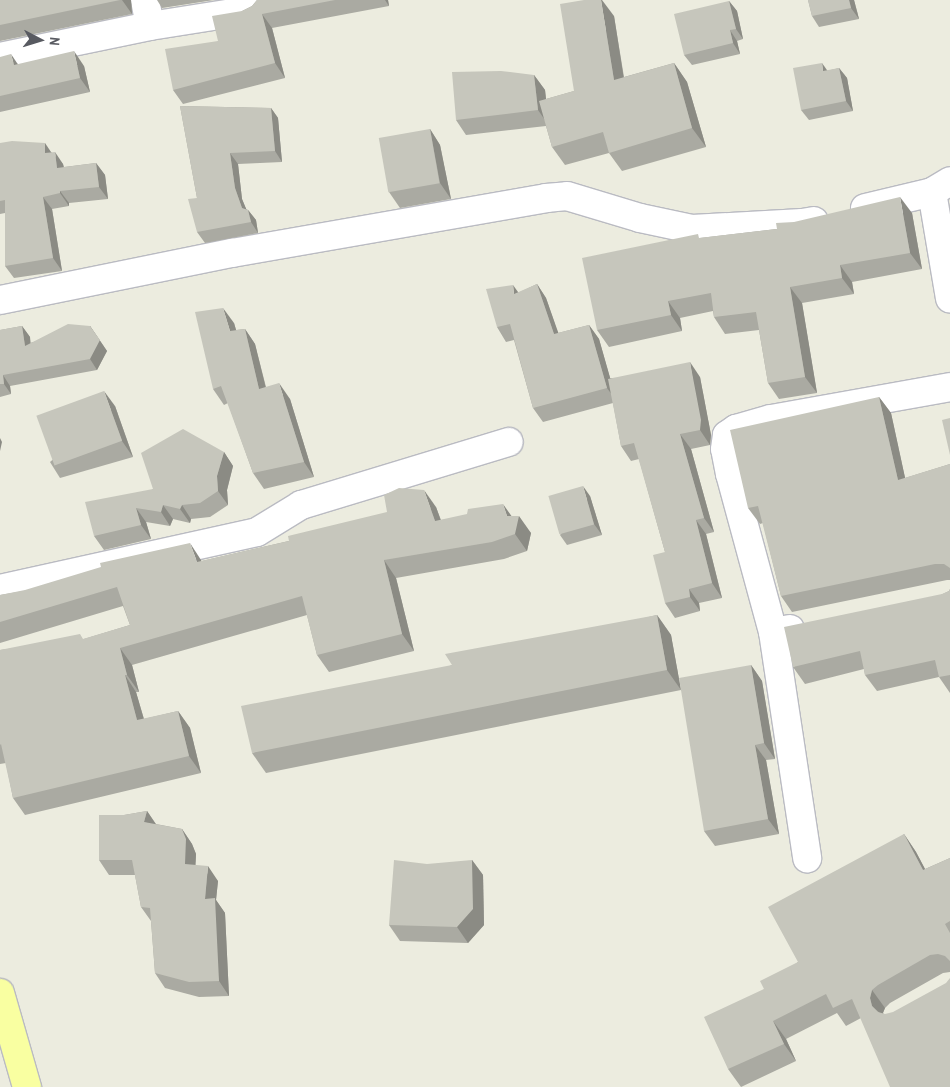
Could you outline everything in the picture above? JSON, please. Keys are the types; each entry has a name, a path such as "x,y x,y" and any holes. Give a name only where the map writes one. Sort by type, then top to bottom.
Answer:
{"main road":[{"path":"0,993 26,1087"}],"street":[{"path":"0,57 147,13 244,11 255,6 259,0"},
{"path":"0,300 232,253 546,198 567,196 640,218 692,229 802,223 941,187 950,298"},
{"path":"807,858 773,632 730,474 725,448 727,436 736,429 771,419 950,387"},
{"path":"0,589 257,532 301,505 510,442"},
{"path":"773,632 810,624"}],"building":[{"path":"0,0 120,0 0,25"},
{"path":"257,0 335,0 262,14 275,63 173,90 165,49 218,41 212,16 242,11 252,6"},
{"path":"584,0 601,0 614,80 674,63 692,128 609,153 603,132 552,147 539,101 574,91 560,4"},
{"path":"808,0 849,0 851,8 812,16"},
{"path":"729,1 736,29 730,30 733,43 684,55 674,14"},
{"path":"74,51 80,78 0,96 0,57 11,54 14,65"},
{"path":"822,63 823,71 839,68 846,101 801,110 793,68"},
{"path":"501,71 534,75 538,110 456,120 452,72"},
{"path":"180,106 271,108 275,151 230,153 235,188 242,208 248,210 251,222 197,232 188,199 197,198"},
{"path":"430,129 440,183 388,192 379,138"},
{"path":"12,141 45,143 45,153 55,152 57,168 96,163 99,187 60,191 60,193 43,197 53,258 5,266 5,200 0,201 0,143"},
{"path":"900,197 910,253 840,265 842,278 790,287 805,377 768,383 756,312 714,317 711,293 668,301 671,315 597,330 582,258 698,234 699,238 777,229 776,223 794,222"},
{"path":"537,284 554,334 589,325 607,388 533,408 510,324 497,327 486,289 513,285 514,294"},
{"path":"223,308 230,331 245,329 259,389 279,383 304,462 253,473 221,386 213,389 195,312"},
{"path":"68,324 90,326 100,340 90,359 3,375 4,384 0,384 0,330 22,326 25,346"},
{"path":"690,362 701,420 700,430 680,434 704,518 696,520 712,583 689,589 690,597 665,603 653,555 665,552 634,443 621,446 608,379"},
{"path":"104,391 122,441 54,465 36,416"},
{"path":"879,397 898,480 950,464 950,568 944,564 935,564 781,596 758,506 748,508 730,430"},
{"path":"950,418 950,455 942,420"},
{"path":"183,429 224,452 217,476 218,491 200,503 182,505 180,509 163,505 161,512 136,508 141,525 94,536 85,502 153,489 141,453"},
{"path":"583,486 594,524 559,534 548,496"},
{"path":"399,488 424,490 435,521 467,514 468,509 503,504 507,516 519,516 515,534 492,542 384,560 402,634 317,655 302,596 120,648 137,720 178,711 189,756 13,798 0,745 0,650 80,634 83,639 130,625 117,587 0,622 0,595 25,590 101,567 100,563 190,543 197,562 289,541 288,536 387,512 384,495"},
{"path":"950,589 950,675 939,677 935,660 865,675 860,651 793,667 784,627 942,594"},
{"path":"657,615 667,670 252,753 241,706 452,665 445,654"},
{"path":"751,665 764,743 755,745 768,819 704,831 679,678"},
{"path":"147,811 144,822 182,829 186,839 185,864 208,866 205,899 215,898 219,981 189,982 155,973 150,908 141,907 132,860 99,860 99,815 124,815"},
{"path":"904,834 923,870 950,858 950,921 945,924 950,933 950,961 945,956 938,954 930,955 878,985 872,990 870,998 872,1006 878,1012 885,1014 893,1012 946,983 950,978 950,1087 890,1087 852,999 833,1008 826,994 773,1021 784,1044 728,1069 704,1017 764,989 760,981 798,962 768,907"},
{"path":"394,860 427,864 472,860 473,909 457,927 389,925"}]}
